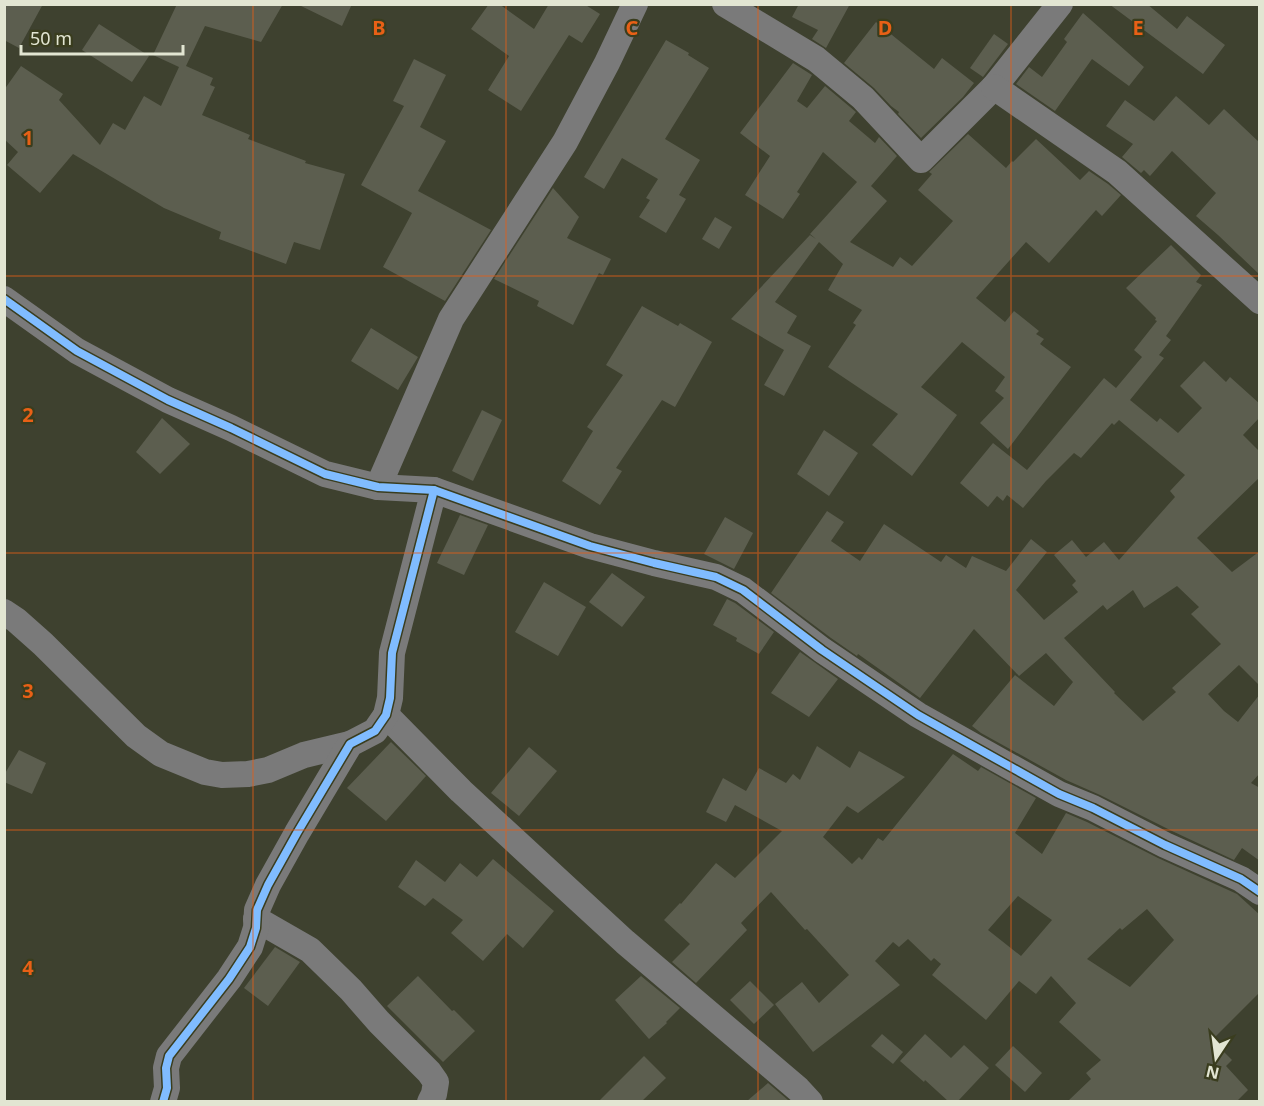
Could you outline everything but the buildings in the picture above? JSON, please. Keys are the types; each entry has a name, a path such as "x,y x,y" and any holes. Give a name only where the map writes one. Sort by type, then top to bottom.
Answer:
{"street":[{"path":"378,486 452,319 565,142 635,4"},
{"path":"725,4 816,59 863,98 921,160 994,87 1060,4"},
{"path":"994,87 1117,172 1260,301"},
{"path":"4,299 77,351 168,400 325,474 378,486 434,490 590,546 716,577 743,590 822,650 918,715 1059,794 1241,879 1260,892"},
{"path":"4,612 43,644 136,736 161,754 205,772 222,776 268,770 304,755 350,744 375,731 386,715 390,698 392,653 434,490"},
{"path":"386,715 461,791 625,942 810,1101"},
{"path":"162,1101 167,1088 166,1068 169,1056 250,947 256,928 256,910 268,885 350,744"},
{"path":"256,919 310,950 351,990 429,1072 436,1082 430,1101"}],"cycle path":[{"path":"4,299 77,351 168,400 325,474 378,487 434,490 590,546 716,577 743,590 822,650 918,715 1059,794 1241,879 1260,892"},
{"path":"163,1102 167,1088 166,1068 169,1056 229,979 250,947 256,928 257,910 297,833 350,744 375,731 386,715 390,698 392,653 434,490"}]}
